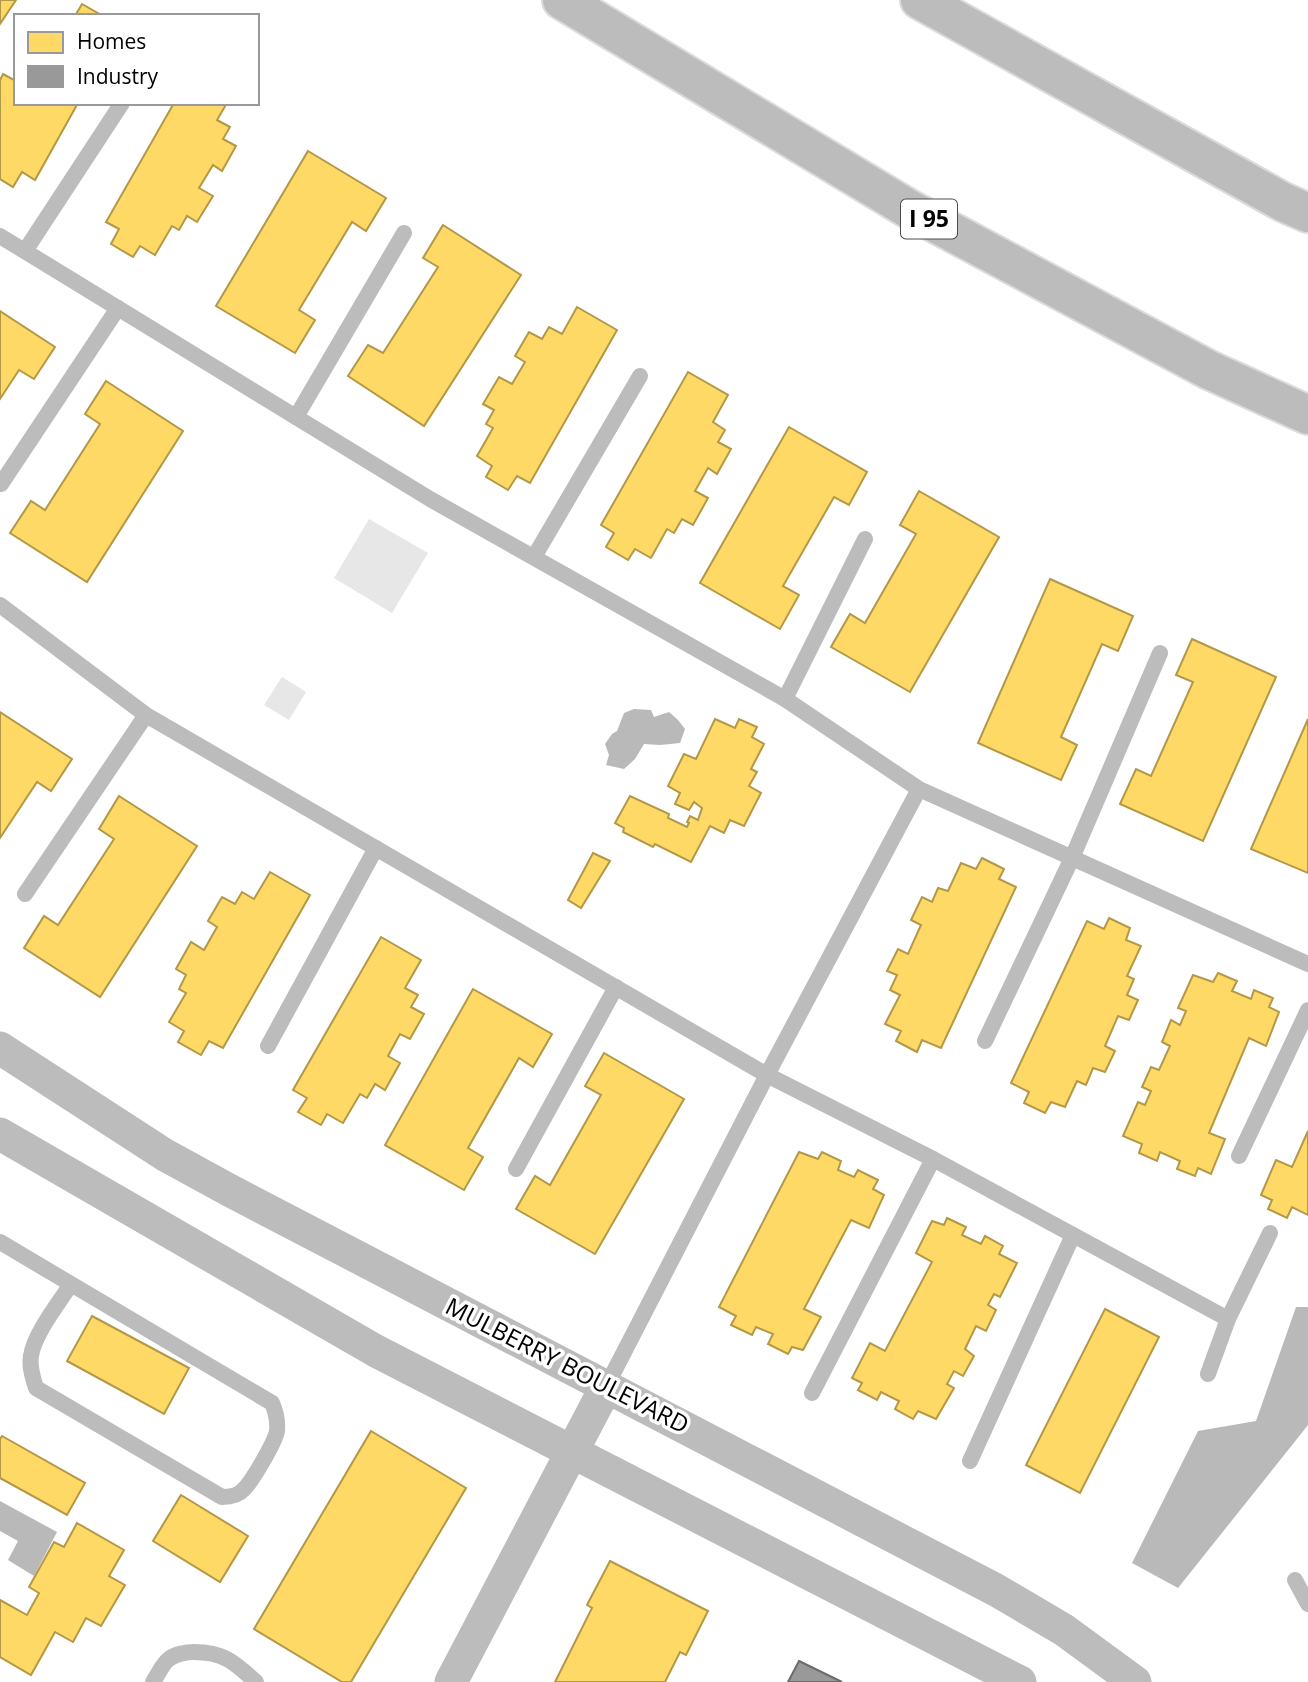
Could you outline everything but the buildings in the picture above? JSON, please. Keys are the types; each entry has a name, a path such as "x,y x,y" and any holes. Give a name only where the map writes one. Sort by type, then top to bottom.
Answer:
{"highway":[{"name":"I 95","path":"562,0 909,209 1209,370 1308,415"},
{"path":"920,0 1271,196 1308,213"}],"street":[{"name":"MULBERRY BOULEVARD","path":"0,1048 165,1155 996,1590 1064,1630 1135,1682"},
{"path":"0,1134 376,1352 1020,1682"},
{"path":"451,1682 606,1387"}],"lane":[{"path":"25,251 121,105"},
{"path":"296,417 404,233"},
{"path":"0,236 430,499 785,699 919,789 1308,964"},
{"path":"1,484 118,308"},
{"path":"534,557 640,376"},
{"path":"785,699 865,539"},
{"path":"0,605 146,715 767,1075 933,1159 1228,1319"},
{"path":"985,1041 1072,858 1160,653"},
{"path":"25,894 146,715"},
{"path":"606,1387 919,789"},
{"path":"268,1046 376,848"},
{"path":"516,1169 616,987"},
{"path":"1239,1156 1308,1010"},
{"path":"812,1393 933,1159"},
{"path":"1208,1374 1228,1319 1270,1233"},
{"path":"970,1461 1073,1235"},
{"path":"0,1241 272,1403 277,1415 274,1443 243,1491 232,1497 222,1497 36,1388 31,1372 31,1355 37,1337 71,1284"},
{"path":"1295,1580 1308,1604"},
{"path":"153,1682 169,1659 186,1652 203,1652 229,1659 256,1682"}],"shaded area":[{"path":"369,519 428,553 392,613 334,578"},
{"path":"282,677 306,692 289,720 264,705"},
{"path":"634,709 651,710 654,717 669,712 685,729 680,743 644,744 635,759 624,769 606,765 609,755 605,744 617,731 624,713"},
{"path":"1296,1307 1308,1307 1308,1425 1178,1588 1132,1563 1198,1431 1256,1421"},
{"path":"0,1501 57,1532 34,1576 8,1560 18,1541 0,1531"}]}
